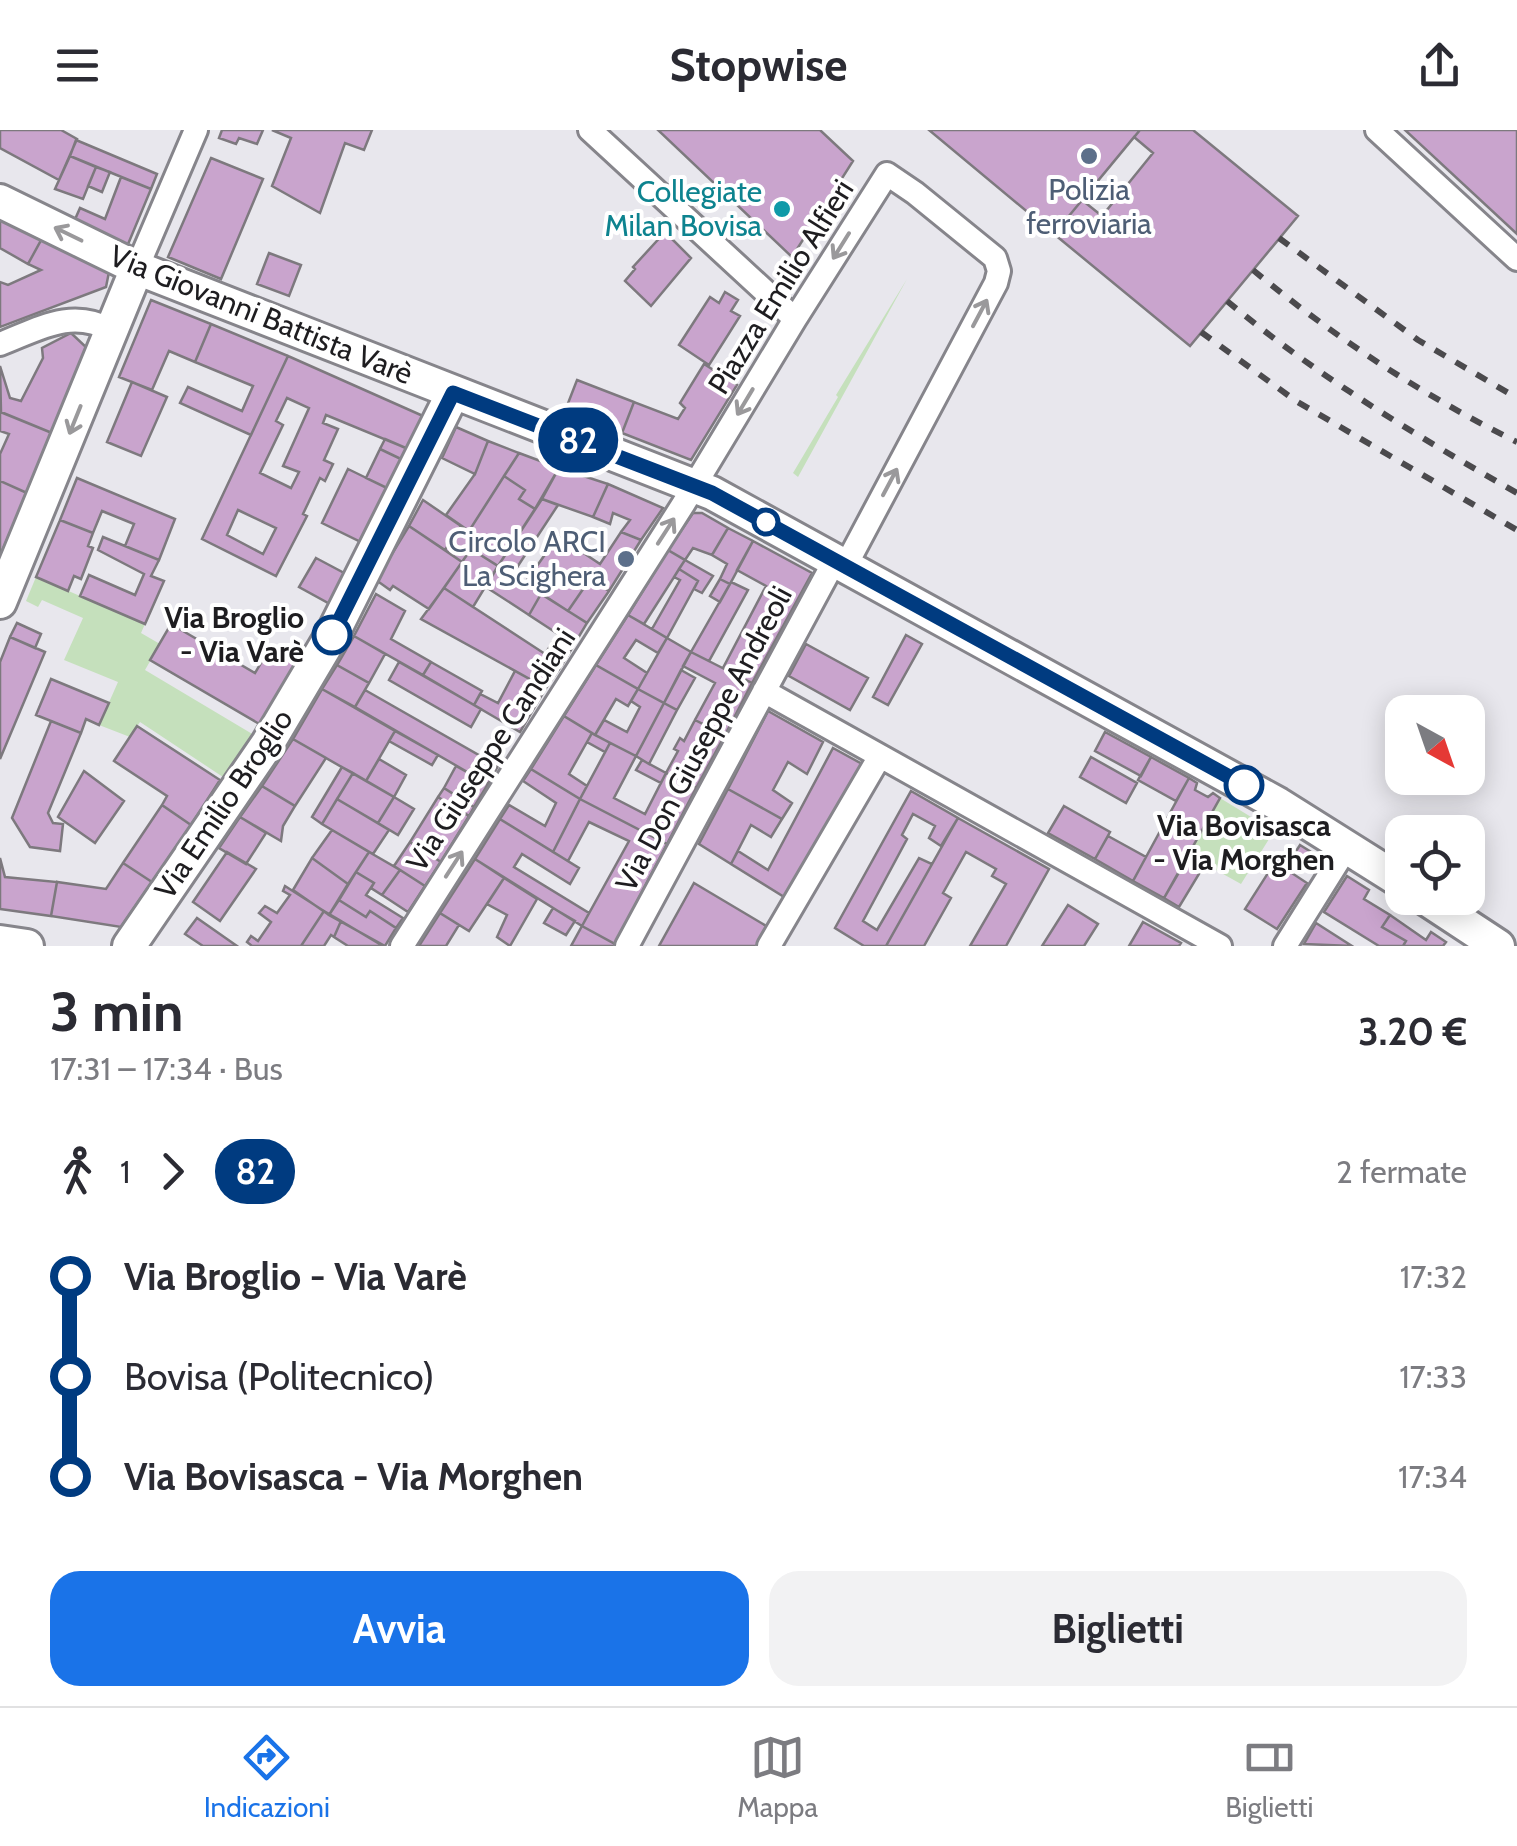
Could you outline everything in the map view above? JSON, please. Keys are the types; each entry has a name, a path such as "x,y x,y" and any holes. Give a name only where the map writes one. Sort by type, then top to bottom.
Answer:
{"street":[{"path":"0,602 196,130"},
{"path":"590,130 794,319"},
{"path":"1377,130 1517,259"},
{"name":"Piazza Emilio Alfieri","path":"695,486 794,319 887,174 998,264 996,284 841,562"},
{"name":"Via Giovanni Battista Varè","path":"0,201 137,268 695,486 841,562 1278,804 1385,871"},
{"path":"0,344 69,318 98,322 112,330"},
{"name":"Via Emilio Broglio","path":"129,946 268,744 332,635 453,393"},
{"name":"Via Giuseppe Candiani","path":"402,946 695,486"},
{"name":"Via Don Giuseppe Andreoli","path":"627,946 764,690 841,562"},
{"path":"764,690 1220,946"},
{"path":"769,946 880,756"},
{"path":"1284,946 1348,846"},
{"path":"1451,915 1498,946"},
{"path":"0,942 26,946"}],"green space":[{"path":"907,279 798,477 793,473"},
{"path":"36,577 145,624 141,633 160,644 145,670 254,735 226,779 140,722 130,737 99,725 118,682 64,660 83,618 42,600 38,607 26,601"},
{"path":"1220,798 1274,831 1241,884 1189,855"}],"building":[{"path":"0,130 61,130 77,139 59,180 0,148"},
{"path":"222,130 263,130 257,144 239,138 236,144 219,138"},
{"path":"272,130 372,130 364,150 345,143 320,213 272,186 291,138"},
{"name":"Collegiate Milan Bovisa","path":"658,130 820,130 853,161 792,257"},
{"path":"929,130 1140,130 1054,234"},
{"path":"1140,130 1193,130 1298,216 1190,346 1054,234"},
{"path":"1405,130 1517,130 1517,234"},
{"path":"1134,137 1153,153 1102,216 1082,200"},
{"path":"76,140 157,174 151,189 70,156"},
{"path":"70,156 96,167 83,199 55,189"},
{"path":"211,158 263,179 221,279 168,257"},
{"path":"96,167 110,172 102,192 88,186"},
{"path":"121,177 151,189 126,249 73,224 80,208 105,219"},
{"path":"0,209 45,233 28,264 0,248"},
{"path":"665,232 691,258 651,306 625,281"},
{"path":"45,233 110,267 106,287 0,327 0,282 8,285 41,270 28,264"},
{"path":"269,253 301,265 289,296 257,284"},
{"path":"725,292 738,300 731,311 740,316 709,365 679,345 710,297 719,303"},
{"path":"151,300 211,324 195,362 169,351 152,390 119,377"},
{"path":"211,324 288,356 251,435 180,403 188,387 242,411 253,386 195,362"},
{"path":"71,333 87,348 52,433 1,412 0,366 10,398 21,401 43,358 42,348"},
{"path":"288,356 423,416 408,449 326,415 323,423 338,429 324,460 333,464 325,481 320,478 303,514 307,516 276,576 202,539","holes":["287,398 309,408 283,466 299,472 291,488 260,473 283,425 276,421","238,510 276,528 263,554 227,535"]},
{"path":"704,364 737,385 691,460 622,433 634,402 678,419 685,408 680,403"},
{"path":"577,380 634,402 622,433 565,411"},
{"path":"132,382 167,397 141,456 107,442"},
{"path":"0,412 52,433 27,493 0,481 0,454 9,434 0,431"},
{"path":"456,427 488,441 475,474 442,458"},
{"path":"385,439 408,449 403,460 380,449"},
{"path":"488,441 519,453 469,531 446,515 475,474"},
{"path":"380,449 403,460 389,489 366,478"},
{"path":"519,453 559,468 535,509 519,499 525,490 504,476"},
{"path":"559,468 608,484 593,517 542,499"},
{"path":"348,469 389,489 363,543 322,523"},
{"path":"504,476 525,490 519,499 535,509 498,566 471,549 462,562 445,550 461,526 469,531"},
{"path":"77,478 175,519 159,560 125,546 134,524 102,511 93,533 60,520"},
{"path":"0,481 27,493 0,556"},
{"path":"608,484 663,508 641,540 621,532 630,520 613,513 610,524 593,517"},
{"path":"542,499 558,505 512,575 498,566"},
{"path":"423,500 461,526 445,550 409,526"},
{"path":"693,513 702,513 728,528 712,555 693,548 685,560 668,550"},
{"path":"60,520 93,533 88,546 93,548 81,579 74,576 68,591 36,577"},
{"path":"409,526 462,562 429,609 376,580"},
{"path":"728,528 753,541 730,584 720,579 727,564 712,555"},
{"path":"621,532 641,540 609,591 590,579 568,611 525,583 558,536 600,564"},
{"path":"103,537 159,560 151,576 164,581 145,624 80,596 89,575 135,595 144,574 98,550"},
{"path":"753,541 812,573 752,683 723,668 766,586 737,570"},
{"path":"471,549 498,566 473,607 444,588"},
{"path":"668,550 685,560 644,624 628,615"},
{"path":"316,558 346,574 330,604 299,587"},
{"path":"685,560 713,576 702,593 694,589 698,581 679,569"},
{"path":"498,566 541,594 529,615 486,587"},
{"path":"679,569 698,581 667,638 652,629 680,580 674,577"},
{"path":"590,579 609,591 587,623 568,611"},
{"path":"720,579 730,584 720,602 710,596"},
{"path":"731,582 748,590 709,661 691,652"},
{"path":"444,588 562,665 546,688 421,619"},
{"path":"376,594 405,611 391,639 431,662 423,675 354,636"},
{"path":"541,594 587,623 562,665 545,654 558,634 529,615"},
{"path":"628,615 667,638 658,653 636,640 624,658 647,673 638,689 596,665"},
{"path":"17,623 41,634 35,648 10,637"},
{"path":"171,624 255,673 271,646 298,661 261,725 150,660"},
{"path":"906,635 922,644 888,705 873,697"},
{"path":"354,636 385,654 369,683 337,665"},
{"path":"10,637 45,652 0,759 0,662"},
{"path":"667,638 691,652 664,703 638,689"},
{"path":"806,644 868,678 850,710 789,676"},
{"path":"691,652 752,683 725,735 695,720 715,683 683,666"},
{"path":"399,662 481,709 471,727 389,680"},
{"path":"431,662 482,691 474,705 423,675"},
{"path":"337,665 369,683 355,707 322,689"},
{"path":"596,665 638,689 628,706 616,699 595,735 564,716"},
{"path":"681,670 695,678 677,710 664,703"},
{"path":"515,671 546,688 520,732 474,705 480,694 498,703"},
{"path":"51,679 109,703 99,725 86,719 81,733 36,715"},
{"path":"322,689 395,731 366,781 293,739"},
{"path":"638,689 664,703 636,756 595,735 604,720 627,732 640,707 631,701"},
{"path":"365,690 498,766 488,784 355,707"},
{"path":"664,703 677,710 649,764 636,756"},
{"path":"768,711 823,742 807,774 788,762 773,790 792,803 782,819 728,789"},
{"path":"564,716 592,733 569,774 587,786 580,799 531,769"},
{"path":"695,720 725,735 696,788 666,773 680,738 684,741"},
{"path":"51,721 81,733 48,813 53,823 63,824 60,851 30,847 12,818"},
{"path":"137,726 220,780 191,825 162,805 167,796 114,761"},
{"path":"395,731 438,755 432,765 389,741"},
{"path":"1105,732 1151,757 1141,776 1095,751"},
{"path":"592,733 610,743 605,752 587,742"},
{"path":"293,739 326,758 295,806 262,786"},
{"path":"610,743 636,756 614,798 645,814 666,773 696,788 667,844 580,799"},
{"path":"833,748 864,765 789,900 731,864 738,851 768,870"},
{"path":"1091,757 1137,783 1126,803 1080,777"},
{"path":"1151,757 1189,778 1176,801 1138,780"},
{"path":"379,759 406,775 394,797 366,781"},
{"path":"642,760 666,773 661,783 636,770"},
{"path":"456,766 488,784 474,807 444,788"},
{"path":"342,767 353,773 322,824 312,817"},
{"path":"531,769 580,799 553,852 500,819 509,805 545,826 556,803 523,781"},
{"path":"84,771 124,801 95,843 58,817"},
{"path":"353,773 394,797 378,823 337,799"},
{"path":"1189,778 1197,783 1195,790 1220,798 1164,898 1133,881"},
{"path":"262,786 295,806 283,826 281,841 240,817"},
{"path":"444,788 474,807 469,816 438,797"},
{"path":"728,789 782,819 771,837 751,825 731,864 699,844"},
{"path":"911,791 958,818 941,846 929,838 935,826 913,814 902,835 907,839 863,921 877,930 919,858 932,864 886,946 864,946 835,928"},
{"path":"394,797 414,809 398,835 378,823"},
{"path":"438,797 469,816 441,862 410,842"},
{"path":"337,799 389,830 373,854 322,824"},
{"path":"580,799 667,844 615,944 582,926 629,841 589,822 568,861 553,852"},
{"path":"162,805 191,825 152,882 123,863"},
{"path":"1064,806 1110,832 1095,859 1048,833"},
{"path":"240,817 266,833 246,864 219,848"},
{"path":"958,818 1049,869 1006,946 970,946 1006,884 992,876 996,869 966,852 943,893 951,898 924,946 886,946"},
{"path":"500,819 579,868 570,884 522,854 514,867 589,913 582,926 475,859"},
{"path":"332,830 369,852 348,884 312,858"},
{"path":"1108,836 1146,857 1133,881 1095,859"},
{"path":"410,842 441,862 425,886 394,866"},
{"path":"1300,845 1319,857 1310,871 1291,859"},
{"path":"227,852 256,869 220,921 193,902"},
{"path":"369,852 400,870 382,895 371,888 374,883 356,872"},
{"path":"1189,855 1205,864 1179,907 1164,898"},
{"path":"0,858 5,877 57,882 51,916 0,909"},
{"path":"312,858 348,884 329,915 293,890"},
{"path":"475,859 504,878 469,931 440,913"},
{"path":"1275,862 1307,883 1277,929 1245,909"},
{"path":"123,863 152,882 121,927 51,916 57,882 106,889"},
{"path":"400,870 425,886 408,912 382,895"},
{"path":"356,872 374,883 366,895 403,918 396,928 370,911 366,917 339,900"},
{"path":"1347,876 1369,890 1364,899 1390,915 1382,927 1406,941 1403,946 1379,946 1324,912"},
{"path":"504,878 537,899 510,946 497,937 507,915 487,904"},
{"path":"694,883 768,927 757,946 659,946"},
{"path":"285,886 324,911 301,946 252,946 247,942 251,936 258,941 271,922 259,913 265,906 277,913 290,895 283,891"},
{"path":"339,900 366,917 370,911 396,928 385,946 329,915"},
{"path":"1068,905 1098,924 1084,946 1042,946"},
{"path":"553,908 575,921 566,935 544,923"},
{"path":"324,911 341,921 334,937 331,935 324,946 301,946"},
{"path":"440,913 459,925 446,946 419,946"},
{"path":"1390,915 1426,940 1431,932 1446,942 1443,946 1403,946 1406,941 1382,927"},
{"path":"197,918 237,946 203,946 185,934"},
{"path":"341,921 383,946 348,946 334,937"},
{"path":"1143,922 1181,943 1129,946"},
{"path":"1316,923 1352,946 1304,944"},
{"path":"582,926 615,944 614,946 571,946"}],"railway":[{"path":"1279,238 1418,340 1517,398"},
{"path":"1253,270 1380,363 1517,442"},
{"path":"1227,301 1368,403 1517,493"},
{"path":"1201,332 1296,401 1517,530"}],"bus line":[{"name":"82","path":"332,635 453,393 712,493 1244,785"}],"place":[{"name":"Polizia ferroviaria","path":"1089,156"},
{"name":"Collegiate Milan Bovisa","path":"782,209"},
{"name":"Circolo ARCI La Scighera","path":"626,559"},
{"name":"Via Broglio - Via Varè","path":"332,635"},
{"name":"Via Bovisasca - Via Morghen","path":"1244,785"}]}
